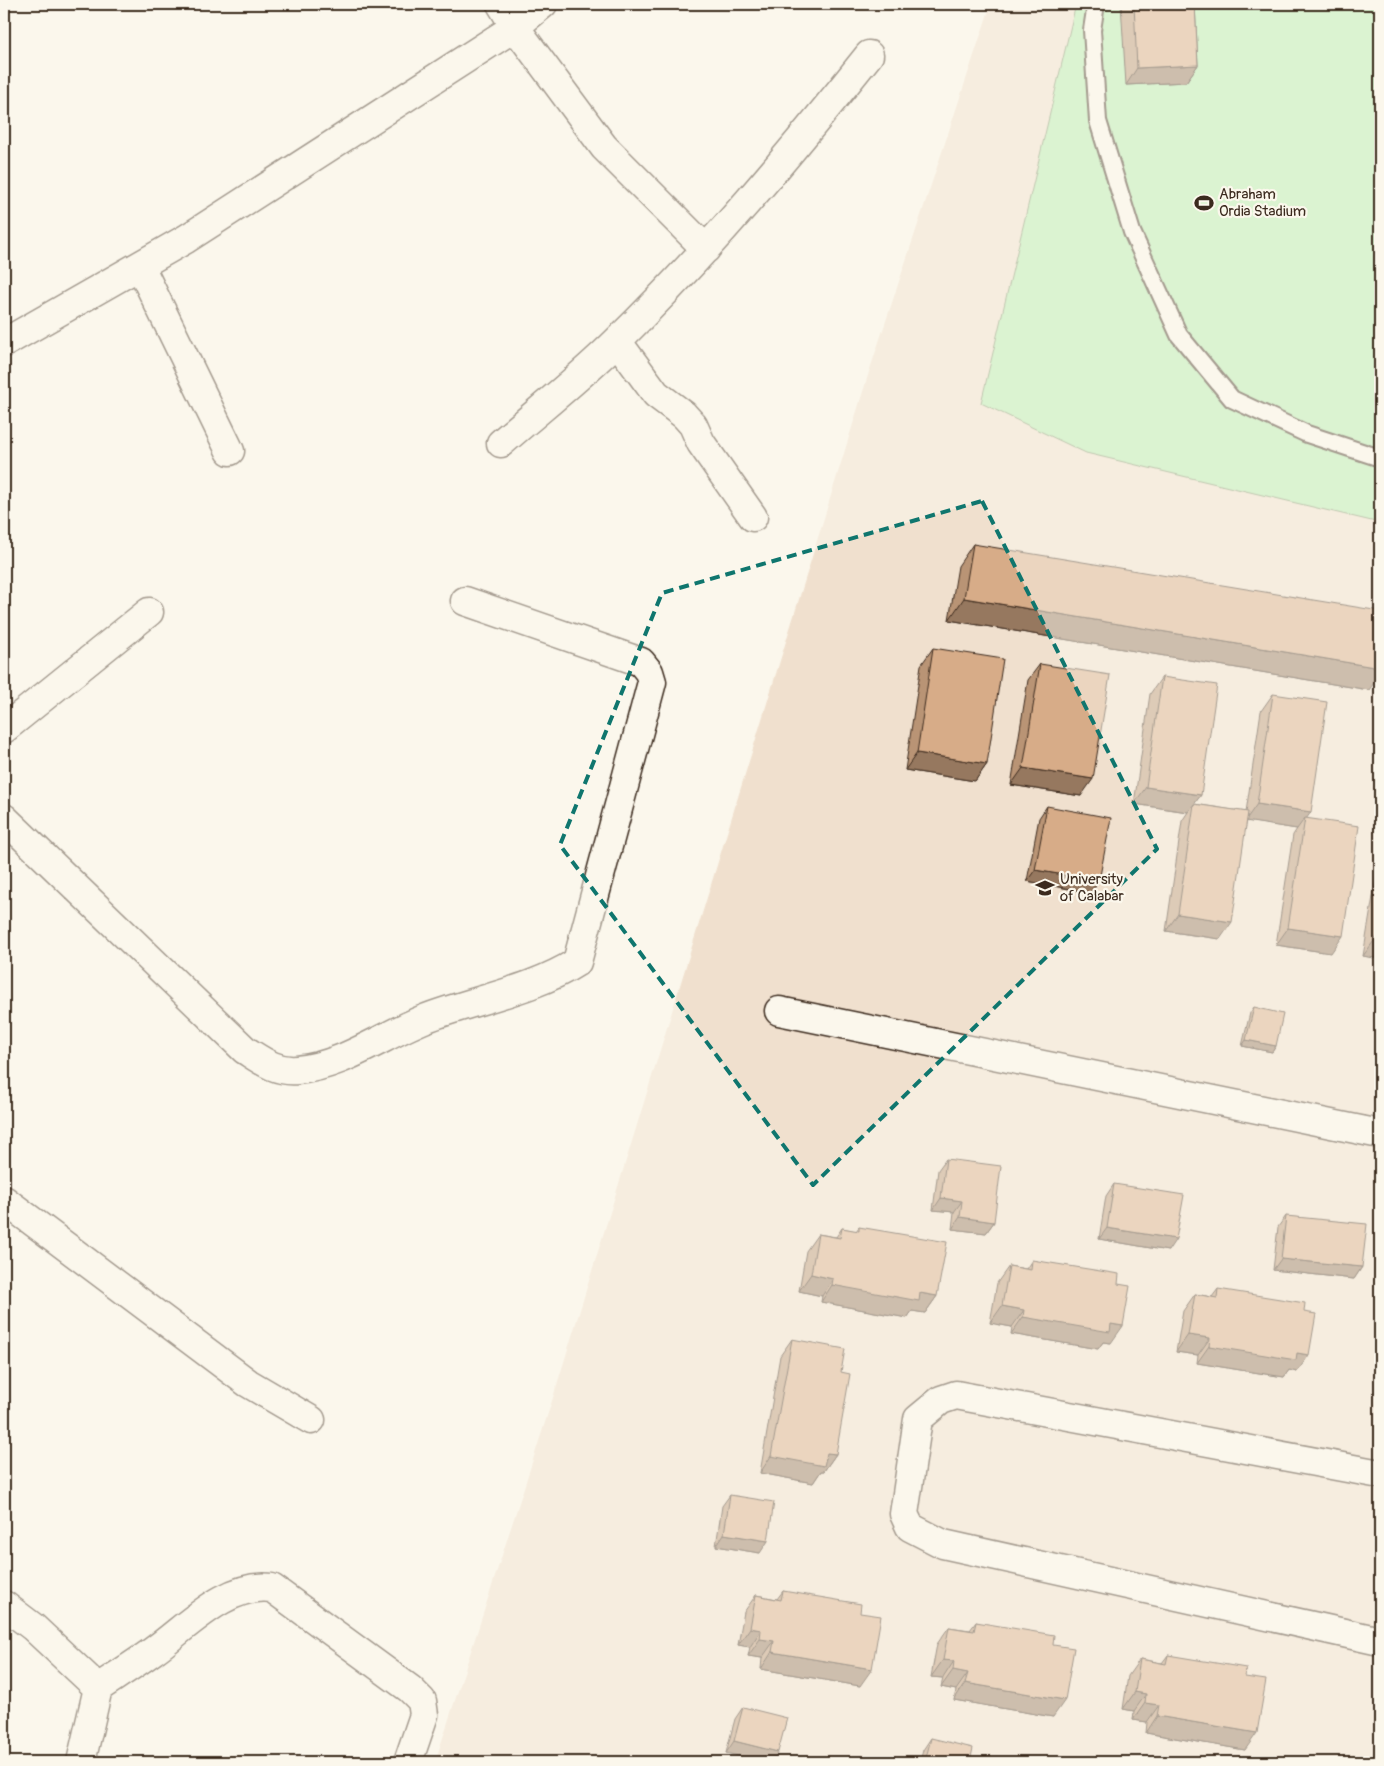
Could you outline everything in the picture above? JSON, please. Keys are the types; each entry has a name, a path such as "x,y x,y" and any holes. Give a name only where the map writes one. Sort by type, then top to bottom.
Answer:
{"street":[{"path":"501,4 515,27 604,147 706,250"},
{"path":"4,343 186,240 515,27 543,4"},
{"path":"501,444 617,341 706,250 813,126 869,55"},
{"path":"140,266 230,451"},
{"path":"617,341 656,394 684,415 693,425 701,443 753,517"},
{"path":"4,818 245,1050 271,1067 295,1071 322,1066 424,1019 556,975 577,962 652,682 641,662 465,601"},
{"path":"4,729 149,612"},
{"path":"780,1011 1380,1134"},
{"path":"4,1200 248,1383 311,1420"},
{"path":"1380,1474 956,1395 942,1400 918,1419 904,1514 910,1527 943,1544 1380,1641"},
{"path":"81,1762 98,1688 223,1599 252,1588 272,1588 410,1689 422,1701 424,1715 408,1762"},
{"path":"4,1605 33,1627 98,1688"}],"lane":[{"path":"1096,4 1092,30 1098,121 1132,232 1179,336 1232,399 1307,434 1380,458"}],"highlighted area":[{"path":"982,501 1157,849 813,1185 560,845 662,593"}],"shaded area":[{"name":"University of Calabar","path":"991,4 1380,4 1380,1762 435,1762 551,1404 869,372"}],"green space":[{"name":"Abraham Ordia Stadium","path":"1076,4 1380,4 1380,523 1086,453 981,403"}],"building":[{"path":"1134,4 1195,4 1198,65 1137,68"},
{"path":"973,544 1380,611 1380,668 964,598"},
{"path":"933,648 1003,659 987,764 917,753"},
{"path":"1040,664 1110,675 1093,779 1023,768"},
{"path":"1162,677 1217,685 1201,795 1146,787"},
{"path":"1273,694 1327,702 1311,812 1257,804"},
{"path":"1194,804 1248,812 1232,922 1178,914"},
{"path":"1047,806 1111,818 1099,881 1035,870"},
{"path":"1305,818 1359,826 1343,936 1288,928"},
{"path":"1254,1007 1283,1014 1276,1046 1246,1040"},
{"path":"946,1159 1001,1166 994,1222 960,1217 962,1201 941,1198"},
{"path":"1114,1184 1184,1195 1176,1239 1107,1228"},
{"path":"1286,1216 1367,1224 1362,1267 1281,1259"},
{"path":"859,1227 947,1242 937,1296 920,1293 919,1301 832,1285 833,1279 811,1274 818,1234 840,1238 842,1228 859,1231"},
{"path":"1032,1260 1119,1274 1118,1284 1130,1286 1123,1326 1111,1324 1110,1332 1023,1317 1024,1310 1002,1306 1009,1266 1031,1270"},
{"path":"1218,1289 1305,1303 1304,1312 1316,1314 1309,1355 1297,1353 1296,1360 1209,1346 1210,1338 1188,1335 1195,1294 1217,1298"},
{"path":"792,1339 845,1349 841,1372 850,1374 836,1454 827,1453 824,1466 771,1456"},
{"path":"730,1495 774,1502 768,1541 724,1534"},
{"path":"783,1591 861,1604 860,1613 881,1616 872,1669 772,1652 774,1641 760,1639 761,1630 750,1628 756,1595 781,1600"},
{"path":"976,1622 1054,1635 1053,1645 1074,1648 1065,1700 965,1683 968,1673 953,1670 954,1661 943,1660 949,1627 974,1631"},
{"path":"1168,1655 1246,1668 1245,1677 1266,1680 1257,1733 1157,1716 1159,1705 1145,1703 1146,1694 1135,1692 1140,1659 1166,1664"},
{"path":"743,1707 787,1718 778,1752 734,1741"},
{"path":"931,1738 973,1748 970,1762 925,1762"}],"place":[{"name":"Abraham Ordia Stadium","path":"1204,203"},
{"name":"University of Calabar","path":"1045,888"}]}
